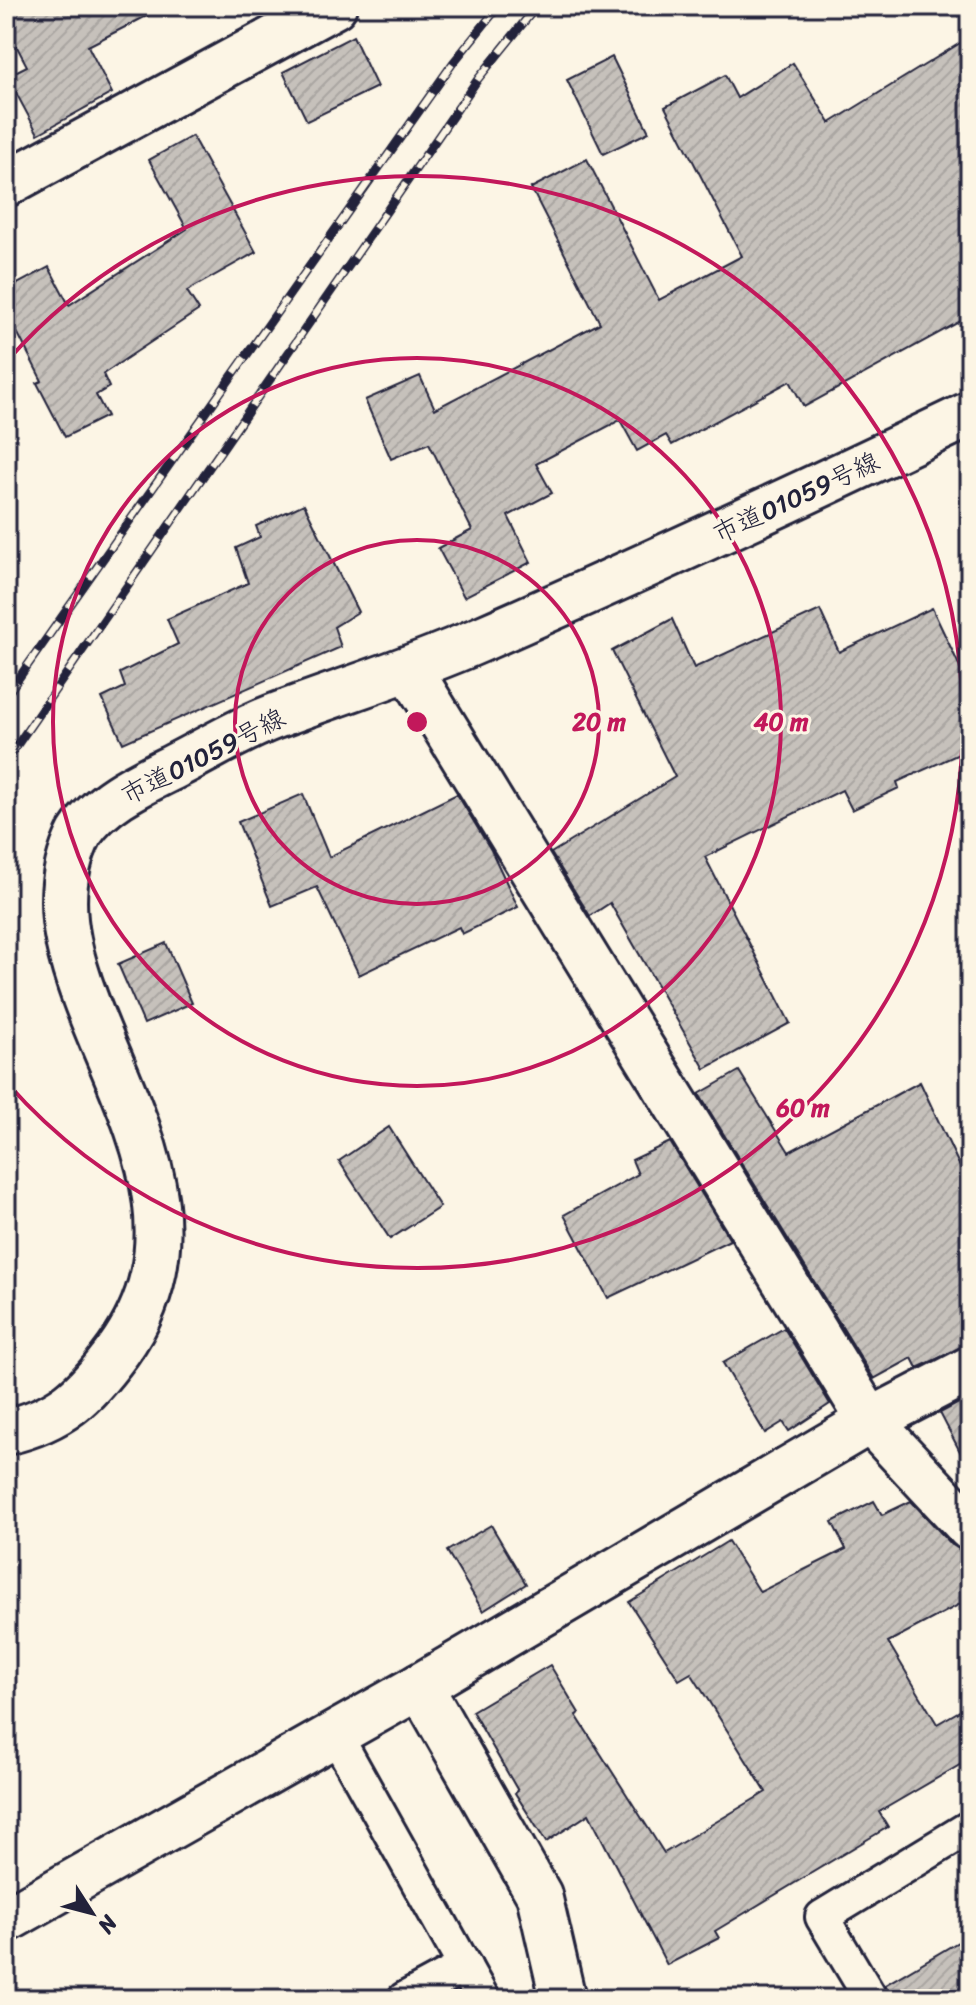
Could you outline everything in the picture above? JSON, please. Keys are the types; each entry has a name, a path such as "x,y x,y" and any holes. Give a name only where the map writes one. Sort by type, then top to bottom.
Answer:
{"street":[{"path":"6,184 334,6"},
{"name":"市道01059号線","path":"6,1432 38,1424 70,1406 102,1373 135,1328 158,1241 149,1186 135,1139 59,955 55,919 57,879 78,836 97,812 149,780 269,718 410,670 674,555 970,414"},
{"path":"410,670 870,1421 970,1528"},
{"path":"6,1920 420,1686 870,1421 970,1369"},
{"path":"420,1686 539,1895 563,1999"}],"lane":[{"path":"335,1734 483,1999"},
{"path":"871,1999 822,1917 970,1827"},
{"path":"404,1999 465,1966"}],"building":[{"path":"6,6 166,6 88,46 112,93 38,134 7,76 27,66 6,26"},
{"path":"353,36 377,87 307,121 283,72"},
{"path":"970,37 970,316 804,407 790,381 672,445 666,435 637,451 620,420 536,464 552,493 508,516 531,562 464,597 438,548 472,530 429,443 391,459 365,400 420,376 435,409 600,323 531,188 587,159 659,300 742,256 665,107 725,75 737,98 793,63 830,123"},
{"path":"612,57 649,132 603,154 567,80"},
{"path":"192,136 256,252 187,291 199,310 103,374 109,387 96,395 107,416 65,437 37,383 42,381 6,310 6,290 49,267 69,305 187,229 149,160"},
{"path":"304,504 358,612 334,627 341,647 123,743 102,698 125,687 120,673 178,644 167,619 248,583 236,548 260,537 256,526"},
{"path":"932,608 970,688 970,749 897,782 899,788 852,810 842,790 705,857 790,1023 705,1069 610,903 590,916 551,853 675,777 612,651 672,619 694,668 820,610 839,652"},
{"path":"303,794 329,857 457,794 491,850 518,907 462,934 459,927 359,975 317,887 272,906 238,822"},
{"path":"166,943 192,1003 144,1024 118,964"},
{"path":"739,1071 789,1152 920,1082 970,1188 970,1344 917,1368 912,1358 874,1379 699,1094"},
{"path":"389,1127 440,1207 390,1239 339,1161"},
{"path":"670,1142 730,1240 608,1298 564,1215 638,1174 632,1160"},
{"path":"784,1328 830,1404 789,1431 783,1422 765,1433 723,1363"},
{"path":"970,1397 970,1471 940,1413"},
{"path":"874,1501 882,1515 911,1501 952,1545 970,1552 970,1599 888,1642 937,1724 970,1705 970,1759 879,1812 888,1827 715,1931 719,1938 667,1965 589,1814 546,1842 515,1793 518,1791 472,1711 550,1665 579,1713 576,1715 664,1853 766,1792 691,1673 679,1680 629,1602 728,1541 760,1592 846,1549 832,1522"},
{"path":"491,1525 526,1584 483,1611 447,1551"},
{"path":"970,1935 970,1999 890,1999 885,1985"}],"railway":[{"path":"6,696 453,63 499,6"},
{"path":"6,761 478,79 537,6"}]}
